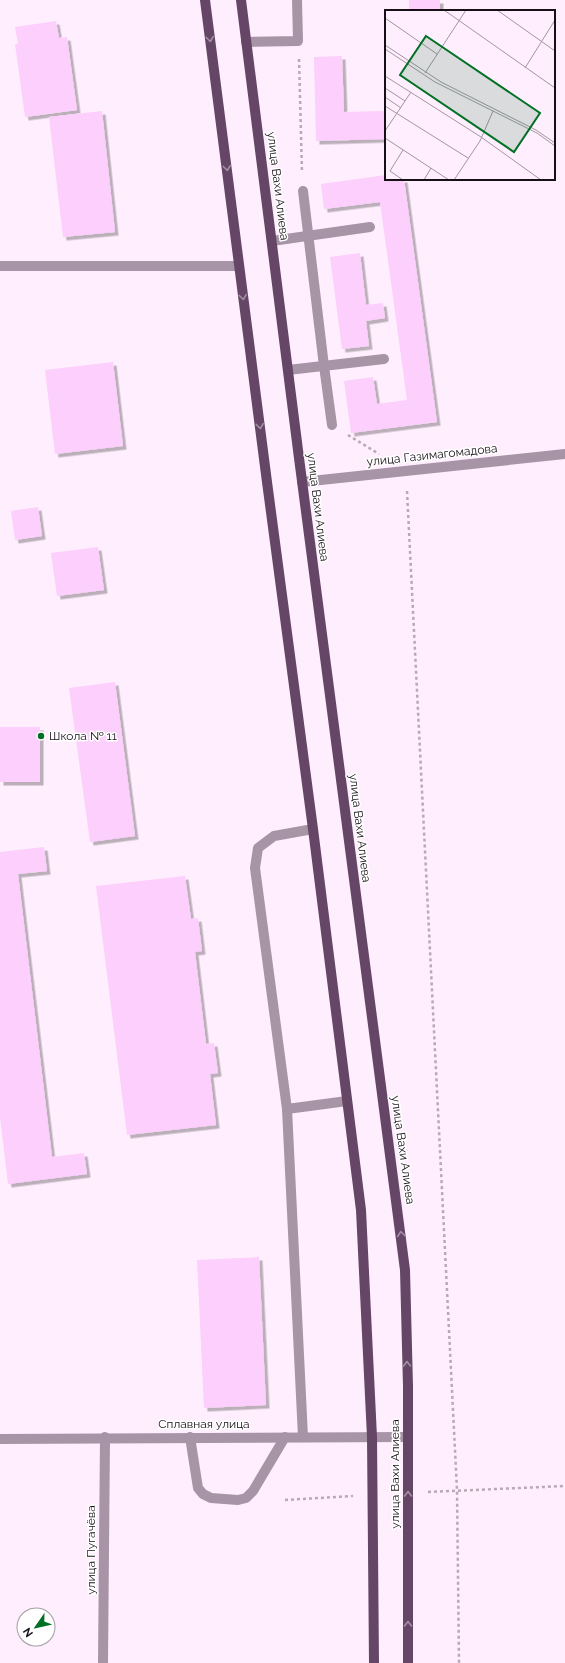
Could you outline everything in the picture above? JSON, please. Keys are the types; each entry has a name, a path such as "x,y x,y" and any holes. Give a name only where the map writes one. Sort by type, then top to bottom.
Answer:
{"main road":[{"name":"улица Вахи Алиева","path":"205,0 361,1210 372,1437 374,1663"},
{"name":"улица Вахи Алиева","path":"241,0 302,482 405,1270 408,1437 408,1663"}],"street":[{"path":"246,42 298,41 297,0"},
{"path":"303,191 332,425"},
{"path":"272,241 370,227"},
{"path":"0,266 239,266"},
{"path":"288,370 384,359"},
{"name":"улица Газимагомадова","path":"302,482 565,454"},
{"path":"303,1437 287,1109 255,868 258,848 274,836 313,829"},
{"path":"287,1109 347,1101"},
{"name":"Сплавная улица","path":"0,1439 104,1437 408,1437"},
{"name":"улица Пугачёва","path":"103,1663 104,1437"},
{"path":"190,1437 198,1488 203,1494 211,1498 238,1500 246,1498 253,1491 285,1437"}],"path":[{"path":"298,41 303,191"},
{"path":"332,425 406,471 457,1490 459,1663"}],"building":[{"path":"409,0 440,0 440,10 409,10"},
{"path":"56,21 59,38 67,37 77,110 25,117 15,44 18,44 15,27"},
{"path":"342,56 344,112 385,111 385,139 316,141 314,57"},
{"path":"102,111 115,232 63,237 49,117"},
{"path":"385,175 385,180 404,180 437,422 351,433 344,381 373,377 377,404 407,400 380,202 324,209 321,184"},
{"path":"360,253 366,305 383,303 385,318 366,321 369,346 342,349 330,257"},
{"path":"113,362 123,446 55,454 45,370"},
{"path":"38,507 42,536 15,540 11,511"},
{"path":"98,547 104,590 57,596 51,553"},
{"path":"115,682 135,836 90,842 69,688"},
{"path":"0,727 40,727 40,782 0,782"},
{"path":"44,847 47,871 18,874 52,1157 84,1153 87,1174 8,1184 0,1117 0,852"},
{"path":"185,876 191,919 198,918 202,951 195,952 206,1044 214,1043 218,1073 210,1074 216,1125 127,1135 96,886"},
{"path":"259,1257 266,1405 204,1408 197,1260"}],"place":[{"name":"Школа № 11","path":"41,736"}]}
